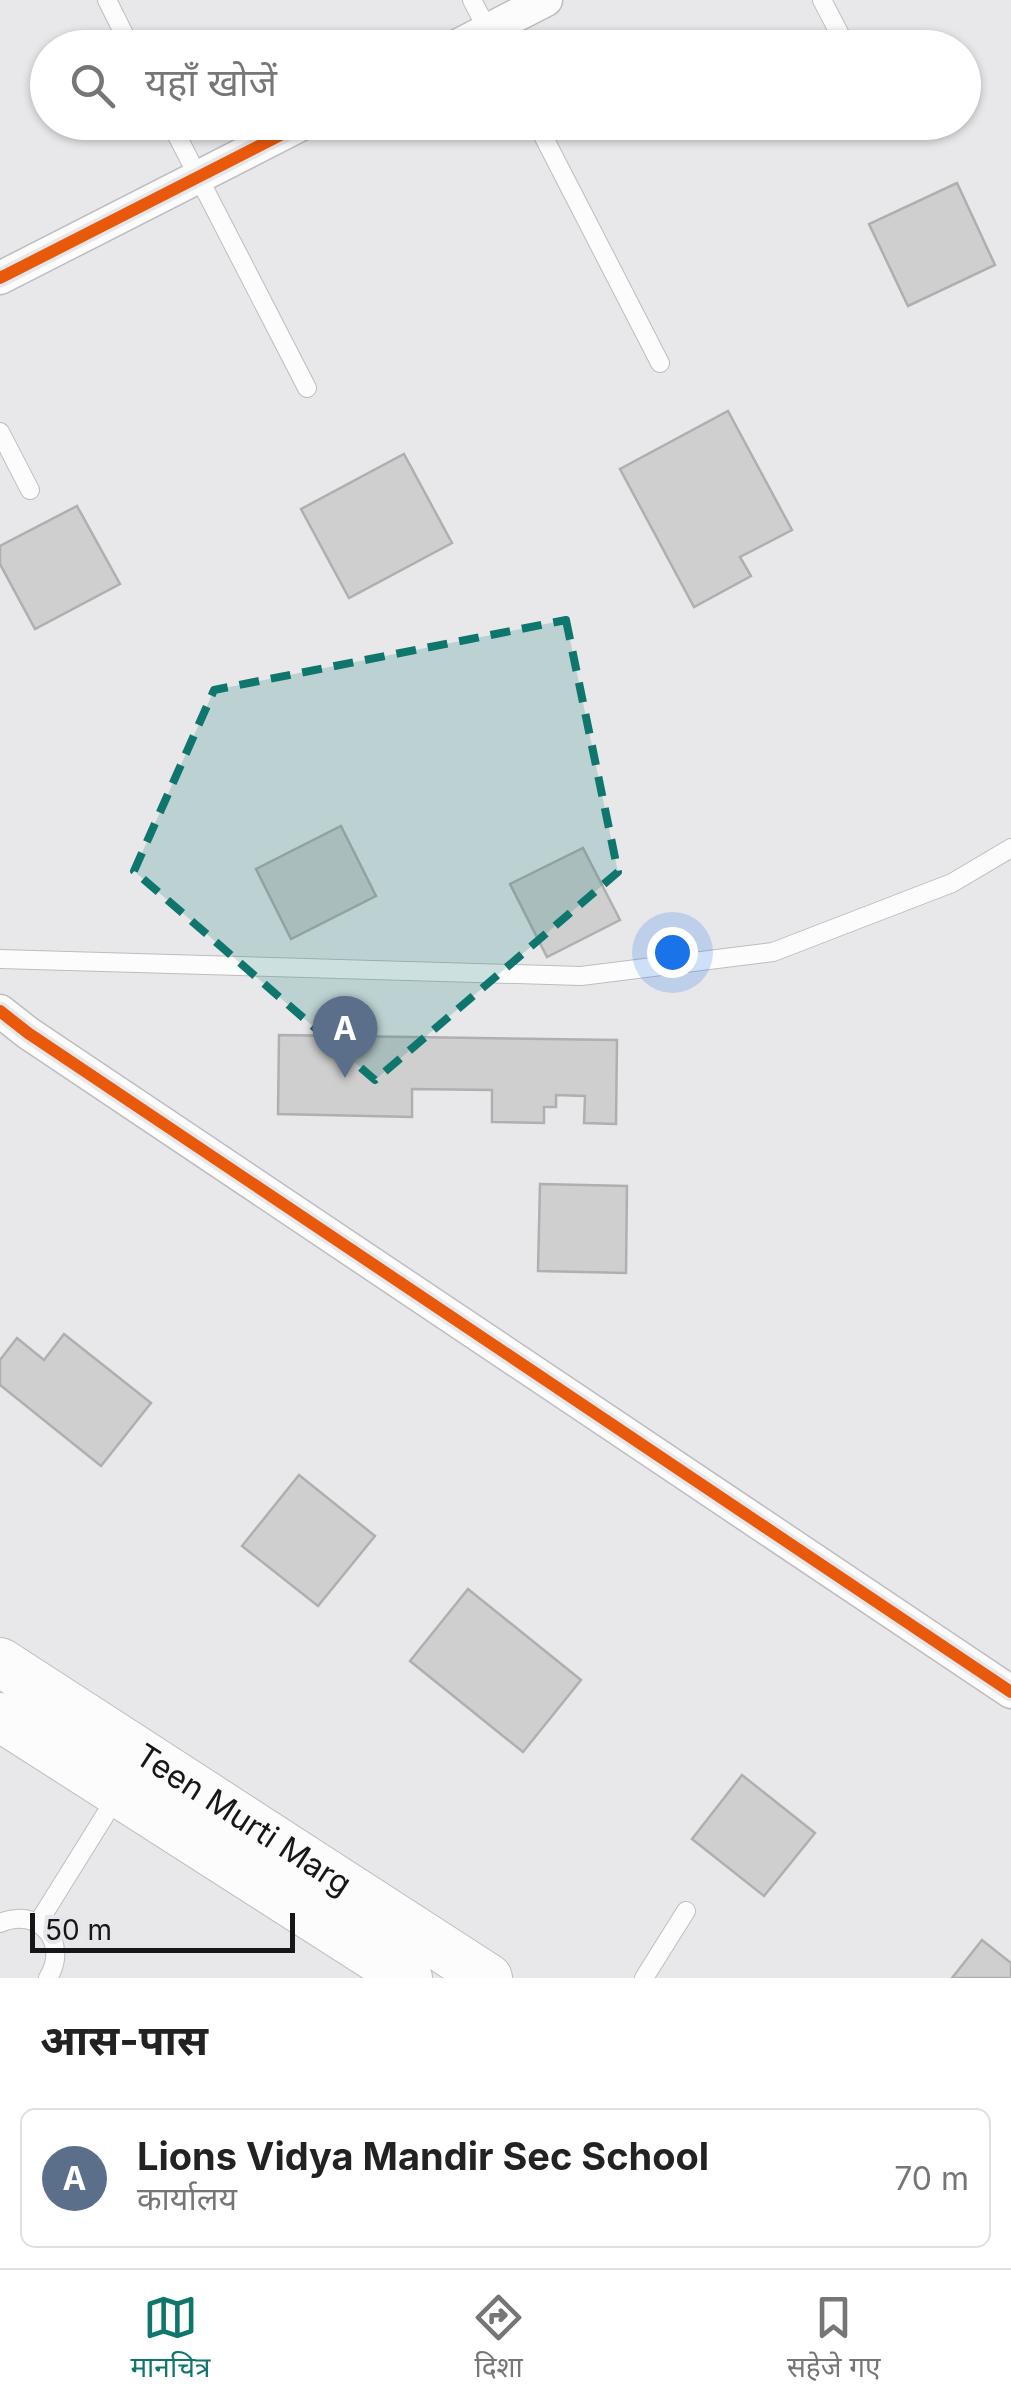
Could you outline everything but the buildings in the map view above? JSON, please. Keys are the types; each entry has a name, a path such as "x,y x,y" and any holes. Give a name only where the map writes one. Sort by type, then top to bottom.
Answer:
{"main road":[{"name":"Teen Murti Marg","path":"0,1662 131,1774 408,1978"},
{"name":"Teen Murti Marg","path":"0,1717 131,1774 488,1978"}],"street":[{"path":"504,30 546,0"},
{"path":"0,278 271,140"},
{"path":"0,1011 1011,1692"}],"lane":[{"path":"107,0 123,30"},
{"path":"472,0 487,30"},
{"path":"822,0 838,30"},
{"path":"179,140 307,388"},
{"path":"545,140 660,363"},
{"path":"0,432 30,490"},
{"path":"0,959 581,976 773,952 952,883 1011,848"},
{"path":"38,1923 131,1774"},
{"path":"644,1978 686,1911"},
{"path":"0,1923 24,1918 49,1933 56,1961 48,1978"}],"highlighted area":[{"path":"566,620 618,872 375,1080 134,871 214,690"}],"cycle path":[{"path":"0,278 271,140"},
{"path":"0,1011 1011,1692"}],"place":[{"name":"Lions Vidya Mandir Sec School","path":"345,1078"}]}
